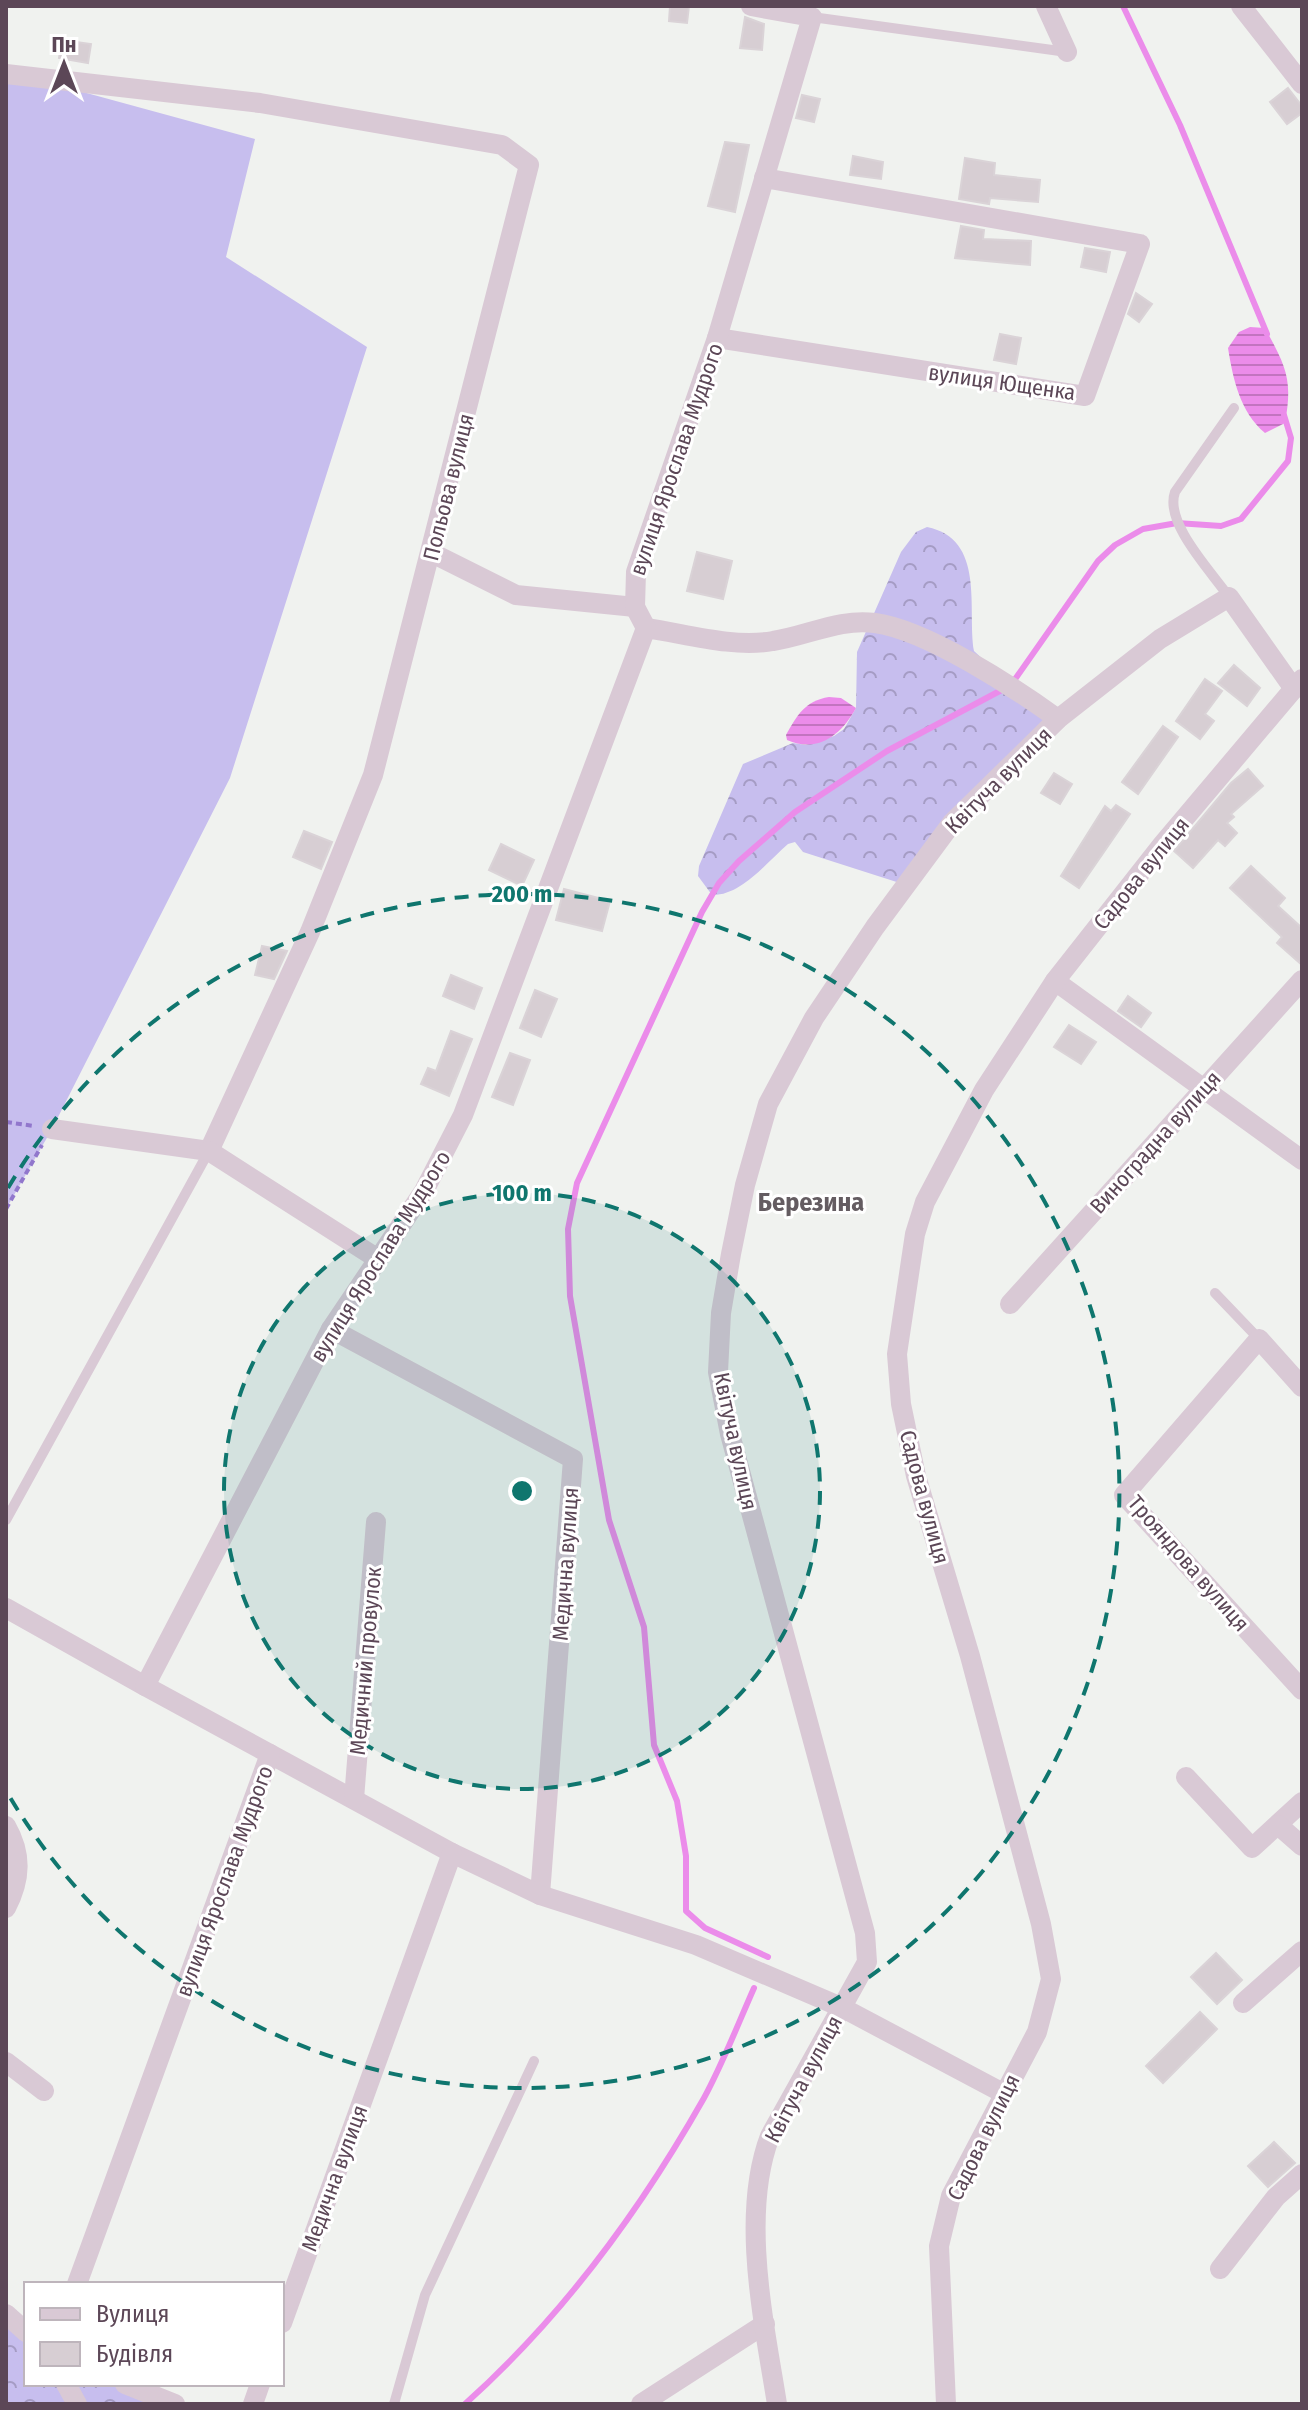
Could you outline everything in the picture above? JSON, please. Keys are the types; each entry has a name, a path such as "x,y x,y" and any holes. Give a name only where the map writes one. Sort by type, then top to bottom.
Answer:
{"street":[{"path":"751,6 812,17"},
{"path":"1046,6 1067,52"},
{"path":"1241,6 1302,84"},
{"name":"вулиця Ярослава Мудрого","path":"78,2282 270,1754 145,1686 331,1329 424,1191 463,1115 646,628 635,607 636,572 717,338 812,17"},
{"name":"Польова вулиця","path":"6,74 260,103 502,145 529,165 432,553 359,815 209,1151"},
{"name":"вулиця Ющенка","path":"717,338 1085,396 1140,244 764,178"},
{"path":"432,553 516,595 635,607"},
{"path":"1229,597 1298,684"},
{"name":"Квітуча вулиця","path":"777,2404 765,2324 756,2206 761,2161 770,2136 867,1962 865,1933 730,1434 718,1372 723,1298 748,1172 768,1104 789,1062 875,927 952,823 1058,719 1160,639 1229,597"},
{"path":"646,628 744,643 774,641 849,622 876,623 906,632 960,658 1011,685 1058,719"},
{"name":"Садова вулиця","path":"946,2404 939,2246 951,2196 1037,2032 1051,1979 1041,1924 970,1656 913,1464 901,1404 897,1354 913,1247 925,1202 984,1090 1055,981 1162,845 1298,684"},
{"name":"Виноградна вулиця","path":"1010,1304 1302,980"},
{"path":"1055,981 1302,1160"},
{"path":"52,1129 209,1151 378,1259"},
{"name":"Медична вулиця","path":"331,1329 573,1459 540,1895"},
{"path":"1259,1339 1302,1387"},
{"name":"Трояндова вулиця","path":"1259,1339 1124,1495 1302,1690"},
{"name":"Медичний провулок","path":"354,1799 376,1522"},
{"path":"6,1608 145,1686"},
{"path":"270,1754 452,1853 540,1895 696,1945 841,2007 1003,2093"},
{"path":"1186,1777 1252,1848 1302,1802"},
{"path":"1278,1825 1302,1846"},
{"path":"6,1826 18,1866 17,1883 6,1908"},
{"name":"Медична вулиця","path":"284,2317 452,1853"},
{"path":"1243,2003 1302,1951"},
{"path":"6,2062 44,2091"},
{"path":"1220,2269 1276,2197 1302,2174"},
{"path":"6,2314 24,2330"},
{"path":"641,2404 765,2324"},
{"path":"67,2386 77,2404"},
{"path":"128,2386 146,2399 175,2404"}],"lane":[{"path":"812,17 1067,52"},
{"path":"1229,597 1177,523 1171,502 1234,408"},
{"path":"6,1520 209,1151"},
{"path":"1215,1293 1259,1339"},
{"path":"394,2404 425,2295 534,2061"}],"path":[{"path":"6,1122 52,1129 6,1209"}],"green space":[{"path":"6,71 255,139 226,257 367,347 230,778 52,1129 6,1209"},
{"path":"927,527 946,534 966,560 972,596 974,651 1011,685 1058,719 906,885 803,852 795,842 788,844 743,884 723,894 712,895 698,876 699,866 743,764 793,743 806,745 834,736 844,729 856,708 857,652 901,552 916,532"},
{"path":"6,2315 24,2330 24,2386 130,2386 148,2393 144,2404 6,2404"}],"shaded area":[{"path":"1250,327 1265,328 1283,364 1288,384 1285,423 1265,433 1244,405 1235,383 1228,348 1239,332"},
{"path":"829,697 841,698 856,708 844,726 819,743 798,744 787,740 786,735 803,710"}],"building":[{"path":"670,6 689,6 687,23 669,21"},
{"path":"745,17 764,24 762,50 740,48"},
{"path":"62,40 91,44 88,63 59,58"},
{"path":"1288,88 1302,106 1302,113 1287,124 1270,102"},
{"path":"802,95 820,99 814,122 796,118"},
{"path":"725,142 749,145 735,212 708,206"},
{"path":"853,156 883,162 881,179 850,175"},
{"path":"965,158 995,163 994,175 1040,180 1038,202 990,198 989,204 959,199"},
{"path":"961,226 984,230 983,239 1031,241 1030,265 955,258"},
{"path":"1085,248 1110,252 1106,272 1081,267"},
{"path":"1136,293 1152,304 1139,322 1128,314"},
{"path":"1000,334 1021,338 1016,364 994,360"},
{"path":"697,552 732,561 723,599 687,591"},
{"path":"1234,665 1260,688 1247,706 1218,683"},
{"path":"1205,679 1222,691 1205,714 1214,721 1200,739 1176,721"},
{"path":"1163,726 1178,737 1138,794 1122,782"},
{"path":"1248,769 1263,786 1231,814 1234,817 1227,823 1237,833 1225,846 1218,840 1193,868 1174,851 1231,783"},
{"path":"1054,773 1072,784 1060,804 1041,793"},
{"path":"1116,805 1130,814 1079,888 1061,876 1105,806 1111,811"},
{"path":"304,831 332,842 321,869 293,857"},
{"path":"501,844 534,860 522,886 489,870"},
{"path":"1251,866 1285,898 1278,906 1302,928 1302,965 1277,943 1282,937 1230,888"},
{"path":"564,889 610,901 602,931 556,920"},
{"path":"262,946 287,951 274,979 255,975"},
{"path":"451,975 482,988 474,1009 443,996"},
{"path":"535,990 557,999 541,1037 520,1028"},
{"path":"1128,996 1151,1013 1141,1027 1118,1011"},
{"path":"1069,1025 1096,1042 1081,1064 1054,1047"},
{"path":"451,1031 472,1039 449,1096 421,1084 428,1068 436,1071"},
{"path":"510,1053 530,1060 513,1105 492,1097"},
{"path":"1216,1953 1242,1980 1217,2004 1191,1977"},
{"path":"1200,2012 1217,2029 1163,2083 1146,2066"},
{"path":"1274,2142 1295,2163 1268,2187 1248,2166"}],"waterway":[{"path":"1123,6 1180,125 1267,334"},
{"path":"768,1957 705,1928 686,1911 686,1856 677,1801 654,1745 644,1627 609,1520 570,1296 568,1229 577,1183 702,912 719,883 739,861 795,812 887,751 1011,685 1098,561 1115,545 1143,529 1177,523 1221,526 1241,519 1288,461 1291,438 1284,415"},
{"path":"465,2404 534,2336 626,2222 704,2098 754,1988"}],"district":[{"name":"Березина","path":"811,1202"}]}
